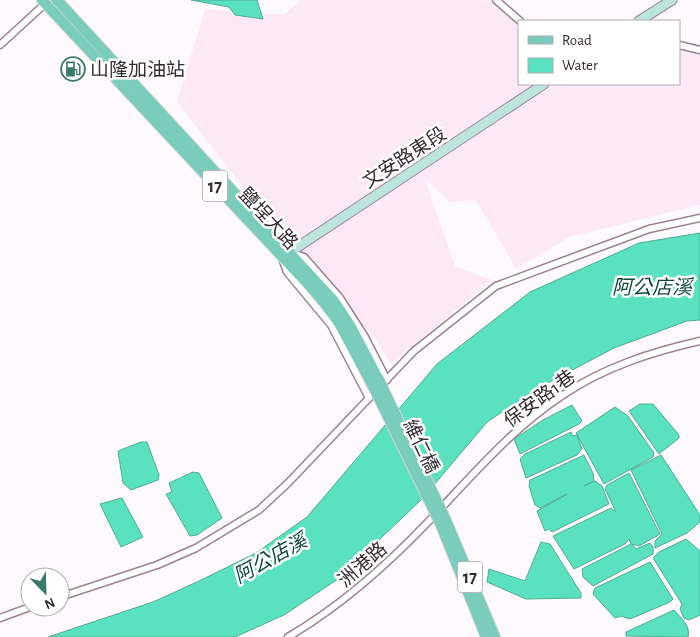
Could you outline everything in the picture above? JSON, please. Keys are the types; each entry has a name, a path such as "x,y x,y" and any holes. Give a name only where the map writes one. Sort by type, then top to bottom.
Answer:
{"main road":[{"name":"鹽埕大路","path":"57,0 110,66"},
{"name":"鹽埕大路","path":"45,1 110,66 286,255 339,323 379,381"},
{"name":"維仁橋","path":"379,381 442,520"},
{"name":"17","path":"442,520 486,637"},
{"name":"17","path":"442,520 495,637"}],"street":[{"path":"496,0 519,20"},
{"path":"642,20 672,0"},
{"path":"0,45 45,1"},
{"path":"680,45 700,50"},
{"name":"文安路東段","path":"286,255 542,85"},
{"path":"70,594 157,565 196,548 259,510 288,483 369,398 379,381 496,286 648,229 700,218"},
{"path":"369,398 331,325 287,272 286,255 304,257 340,298 365,338 379,381"},
{"name":"保安路1巷","path":"446,503 508,438 564,394 619,365 663,349 700,341"},
{"name":"洲港路","path":"288,637 355,592 405,546 446,503"},
{"path":"0,618 20,611"}],"shaded area":[{"path":"301,0 488,0 511,19 518,28 518,85 680,85 680,49 700,55 700,205 569,237 516,269 476,200 450,202 424,177 455,266 492,280 391,364 376,340 239,182 177,102 205,9 284,15"}],"water":[{"path":"191,0 257,0 263,19 235,15 229,7"},
{"name":"阿公店溪","path":"700,233 700,320 687,321 614,348 538,388 487,422 423,498 338,579 284,615 235,637 48,637 153,602 199,581 256,553 307,517 437,364 530,292 639,243"},
{"path":"640,404 653,404 679,435 679,438 659,454 629,411"},
{"path":"572,405 582,421 579,424 520,454 514,439 543,420"},
{"path":"615,407 628,416 654,453 653,457 604,484 576,433"},
{"path":"571,432 572,436 577,435 582,449 577,455 526,478 520,459 525,454"},
{"path":"141,442 147,442 159,475 158,480 131,490 123,483 118,451"},
{"path":"584,455 593,473 594,481 584,486 595,481 602,486 609,504 552,532 549,529 545,531 537,511 567,494 540,508 535,505 529,486 530,480"},
{"path":"661,455 700,515 700,522 687,533 655,548 655,541 662,534 631,470"},
{"path":"193,472 199,473 222,518 197,535 190,536 166,494 172,492 169,483"},
{"path":"629,473 660,534 639,546 632,544 636,549 650,543 653,547 653,554 593,586 583,577 582,569 631,544 629,539 625,544 574,569 553,536 611,508 616,512 605,489 607,485"},
{"path":"122,498 143,537 121,547 100,504"},
{"path":"686,539 700,551 700,615 689,620 684,618 680,609 682,604 653,558 659,552"},
{"path":"541,542 550,544 581,593 581,598 526,599 487,582 489,569 525,581"},
{"path":"650,562 673,599 630,619 621,616 615,618 593,594 595,588"},
{"path":"674,610 687,626 688,637 626,636 626,632"}],"place":[{"name":"山隆加油站","path":"73,69"}]}
